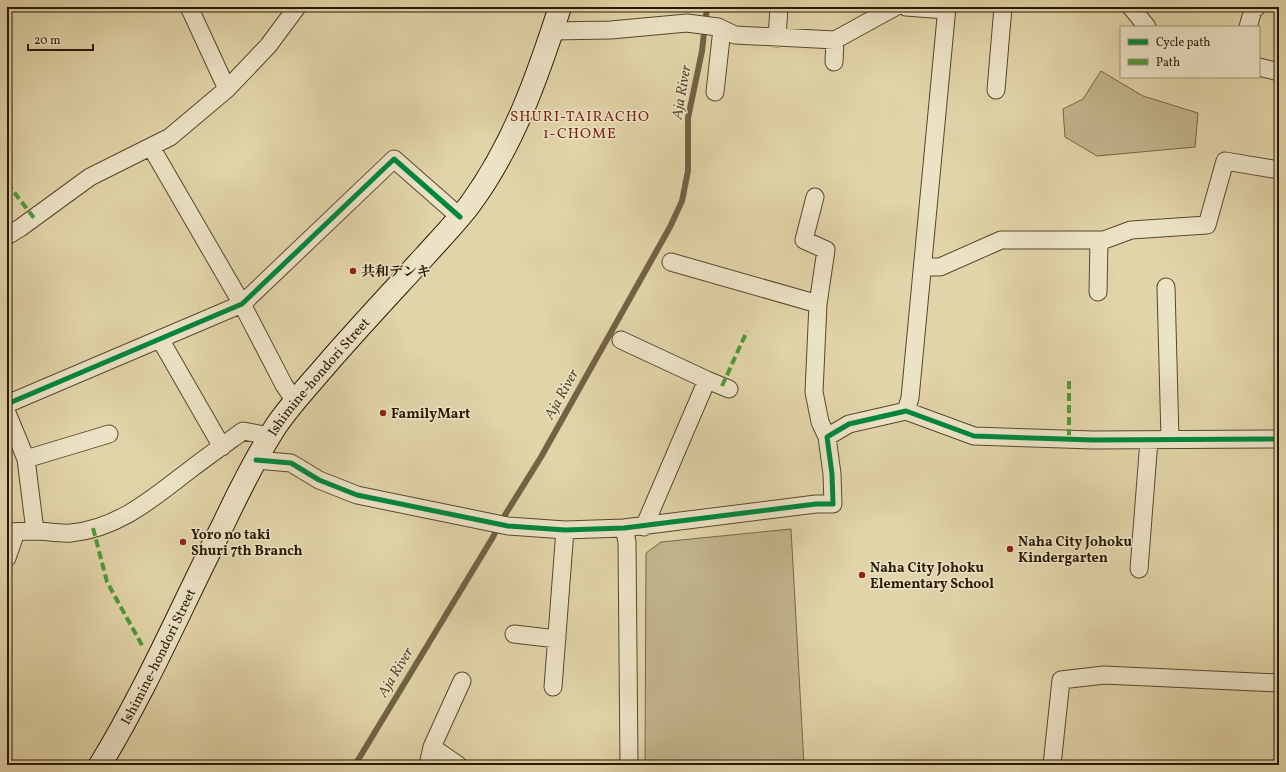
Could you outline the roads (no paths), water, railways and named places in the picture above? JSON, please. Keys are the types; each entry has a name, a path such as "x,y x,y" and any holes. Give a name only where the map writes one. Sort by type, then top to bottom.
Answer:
{"main road":[{"name":"Ishimine-hondori Street","path":"100,765 119,734 194,582 256,460 270,436 295,401 460,217 476,196 503,152 517,124 529,94 560,7"}],"street":[{"path":"189,7 227,89"},
{"path":"7,236 90,177 170,137 227,89 268,46 297,7"},
{"path":"777,38 779,7"},
{"path":"552,31 611,30 686,23 714,27 735,35 835,40 895,7"},
{"path":"906,7 946,9 910,398 906,411"},
{"path":"996,90 1003,7"},
{"path":"1131,7 1146,26"},
{"path":"1248,26 1254,8"},
{"path":"714,27 715,92"},
{"path":"834,62 835,40"},
{"path":"1260,67 1279,72"},
{"path":"151,147 242,304 284,385 295,401"},
{"path":"7,404 242,304 394,159 460,217"},
{"path":"923,267 940,267 1002,240 1104,240 1131,230 1207,225 1225,161 1279,170"},
{"path":"256,460 291,463 319,480 357,495 508,526 565,530 644,527 816,504 834,504 827,437 820,422 814,392 818,304 826,250 804,240 815,197"},
{"path":"1098,292 1099,240"},
{"path":"671,262 818,304"},
{"path":"1166,288 1170,439"},
{"path":"160,339 222,447"},
{"path":"621,340 729,389"},
{"path":"644,527 707,380"},
{"path":"827,437 849,424 906,411 974,436 1093,440 1279,439"},
{"path":"7,413 26,459 35,531"},
{"path":"7,558 11,532 35,531 70,533 92,528 125,517 157,496 243,431 270,436"},
{"path":"26,459 109,434"},
{"path":"1139,568 1149,440"},
{"path":"624,528 627,542 629,765"},
{"path":"553,687 565,530"},
{"path":"514,634 557,638"},
{"path":"1052,765 1061,680 1104,675 1279,683"},
{"path":"428,765 432,747 462,681"},
{"path":"432,747 458,765"}],"waterway":[{"name":"Aja River","path":"355,765 541,457 670,227 682,201 688,171 688,118 702,51 707,7"}],"place":[{"name":"共和デンキ","path":"353,271"},
{"name":"FamilyMart","path":"383,413"},
{"name":"Yoro no taki Shuri 7th Branch","path":"183,542"},
{"name":"Naha City Johoku Kindergarten","path":"1010,549"},
{"name":"Naha City Johoku Elementary School","path":"862,575"}],"district":[{"name":"SHURI-TAIRACHO 1-CHOME","path":"580,124"}]}
